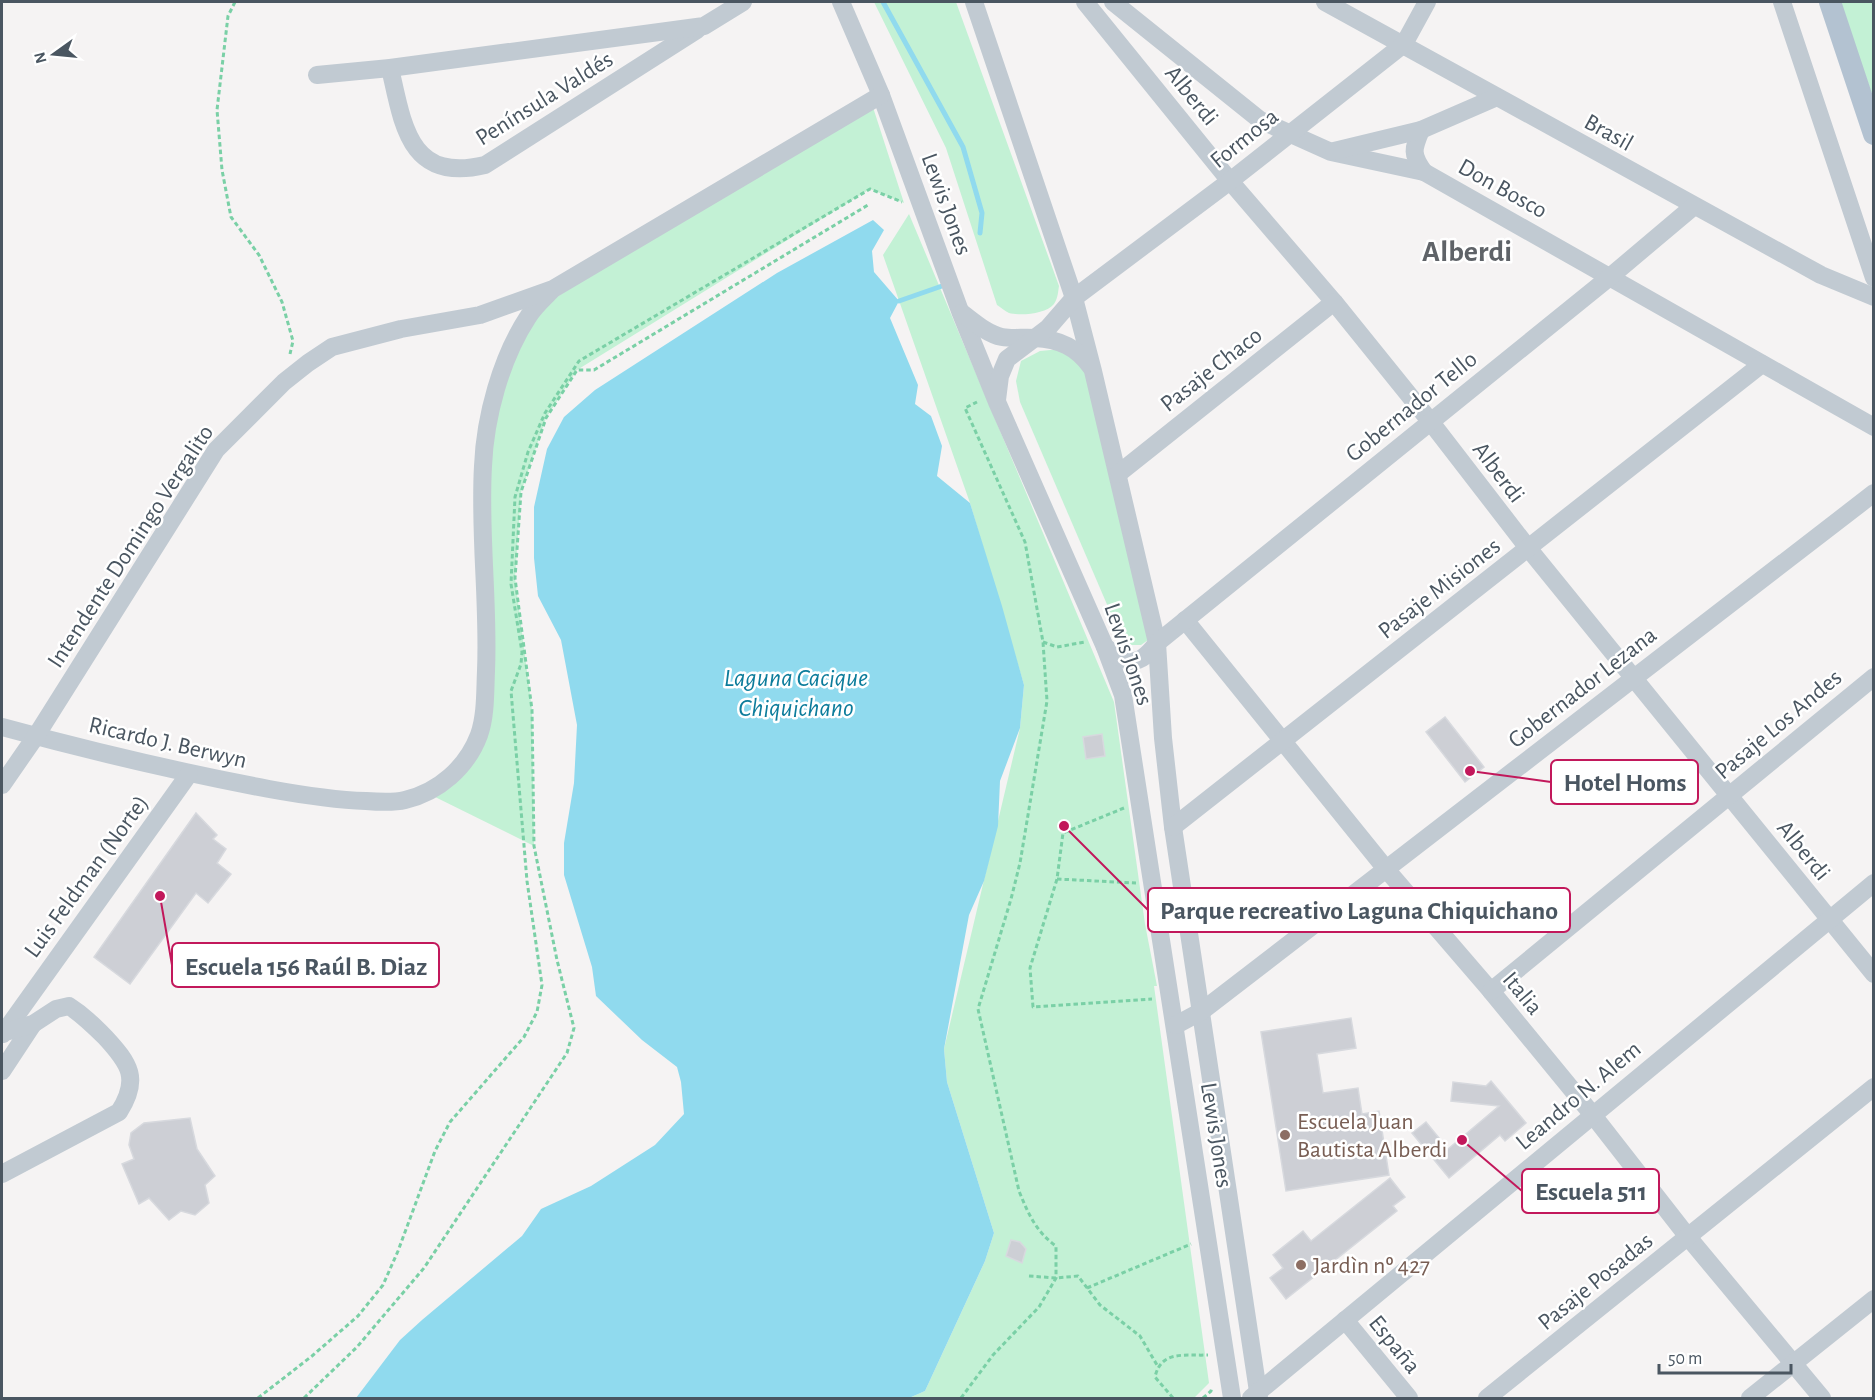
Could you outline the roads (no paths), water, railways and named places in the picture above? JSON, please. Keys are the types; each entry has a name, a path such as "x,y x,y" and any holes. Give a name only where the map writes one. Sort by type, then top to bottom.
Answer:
{"main road":[{"path":"1830,2 1874,134"}],"street":[{"name":"Península Valdés","path":"390,68 402,122 409,139 424,157 446,168 469,169 485,165 743,2"},
{"name":"Lewis Jones","path":"841,2 881,95 990,400 1097,644 1123,695 1176,1025 1232,1398"},
{"name":"Lewis Jones","path":"974,2 1074,298 1094,371 1157,643 1163,738 1173,827 1202,1011 1256,1396"},
{"name":"Alberdi","path":"1085,2 1230,180 1334,302 1430,421 1527,548 1874,974"},
{"name":"Don Bosco","path":"1113,2 1260,120 1331,152 1425,172 1874,427"},
{"name":"Brasil","path":"1325,2 1821,275 1874,297"},
{"name":"Formosa","path":"990,400 1007,359 1020,347 1037,338 1074,298 1404,44 1427,2"},
{"path":"1782,2 1874,278"},
{"name":"Península Valdés","path":"317,75 390,68 704,26"},
{"path":"553,289 881,95"},
{"path":"1331,152 1421,129 1497,97"},
{"path":"1421,129 1414,147 1416,160 1425,172"},
{"name":"Gobernador Tello","path":"1097,644 1122,660 1133,663 1147,657 1157,643 1611,276 1694,206"},
{"name":"Intendente Domingo Vergalito","path":"2,785 36,736 216,450 284,382 332,347 401,329 480,315 553,289"},
{"name":"Ricardo J. Berwyn","path":"2,727 189,774 324,799 379,802 404,800 427,793 449,779 467,759 480,734 485,707 487,641 483,464 489,422 499,380 511,348 529,315 553,289"},
{"name":"Pasaje Chaco","path":"1118,474 1334,302"},
{"path":"960,311 981,328 1000,337 1037,338 1064,344 1081,353 1094,371"},
{"name":"Pasaje Misiones","path":"1173,827 1762,363"},
{"name":"Gobernador Lezana","path":"1176,1025 1202,1011 1874,493"},
{"name":"Italia","path":"1185,620 1386,869 1491,991 1592,1114 1688,1237 1822,1398"},
{"name":"Pasaje Los Andes","path":"1491,991 1874,677"},
{"name":"Luis Feldman (Norte)","path":"3,1034 189,774"},
{"name":"Leandro N. Alem","path":"1256,1396 1592,1114 1874,883"},
{"path":"2,1174 119,1112 129,1097 131,1076 123,1057 83,1015 69,1006 56,1009 33,1024 3,1034"},
{"path":"2,1071 33,1024"},
{"name":"Pasaje Posadas","path":"1487,1398 1874,1087"},
{"path":"2,1157 21,1163"},
{"path":"1750,1398 1874,1299"},
{"name":"España","path":"1345,1320 1409,1398"},
{"path":"1215,1391 1229,1375"}],"water":[{"name":"Laguna Cacique Chiquichano","path":"873,220 884,230 872,251 874,272 899,301 890,318 918,385 915,404 931,416 942,446 937,476 970,503 1024,685 1020,728 1000,781 998,826 984,881 969,915 944,1049 947,1082 994,1233 985,1261 925,1391 909,1398 356,1398 400,1340 522,1236 541,1209 591,1186 655,1145 684,1114 677,1067 642,1040 596,996 592,967 564,875 564,843 574,783 577,725 561,640 538,596 534,558 534,507 547,449 564,417 595,390 777,273"}],"waterway":[{"path":"883,2 963,147 982,213 980,233"},
{"path":"899,301 942,286"}],"place":[{"name":"Hotel Homs","path":"1470,771"},
{"name":"Parque recreativo Laguna Chiquichano","path":"1064,826"},
{"name":"Escuela 156 Raúl B. Diaz","path":"160,896"},
{"name":"Escuela Juan Bautista Alberdi","path":"1285,1135"},
{"name":"Escuela 511","path":"1462,1140"},
{"name":"Jardìn nº 427","path":"1301,1265"}],"district":[{"name":"Alberdi","path":"1467,251"}]}
